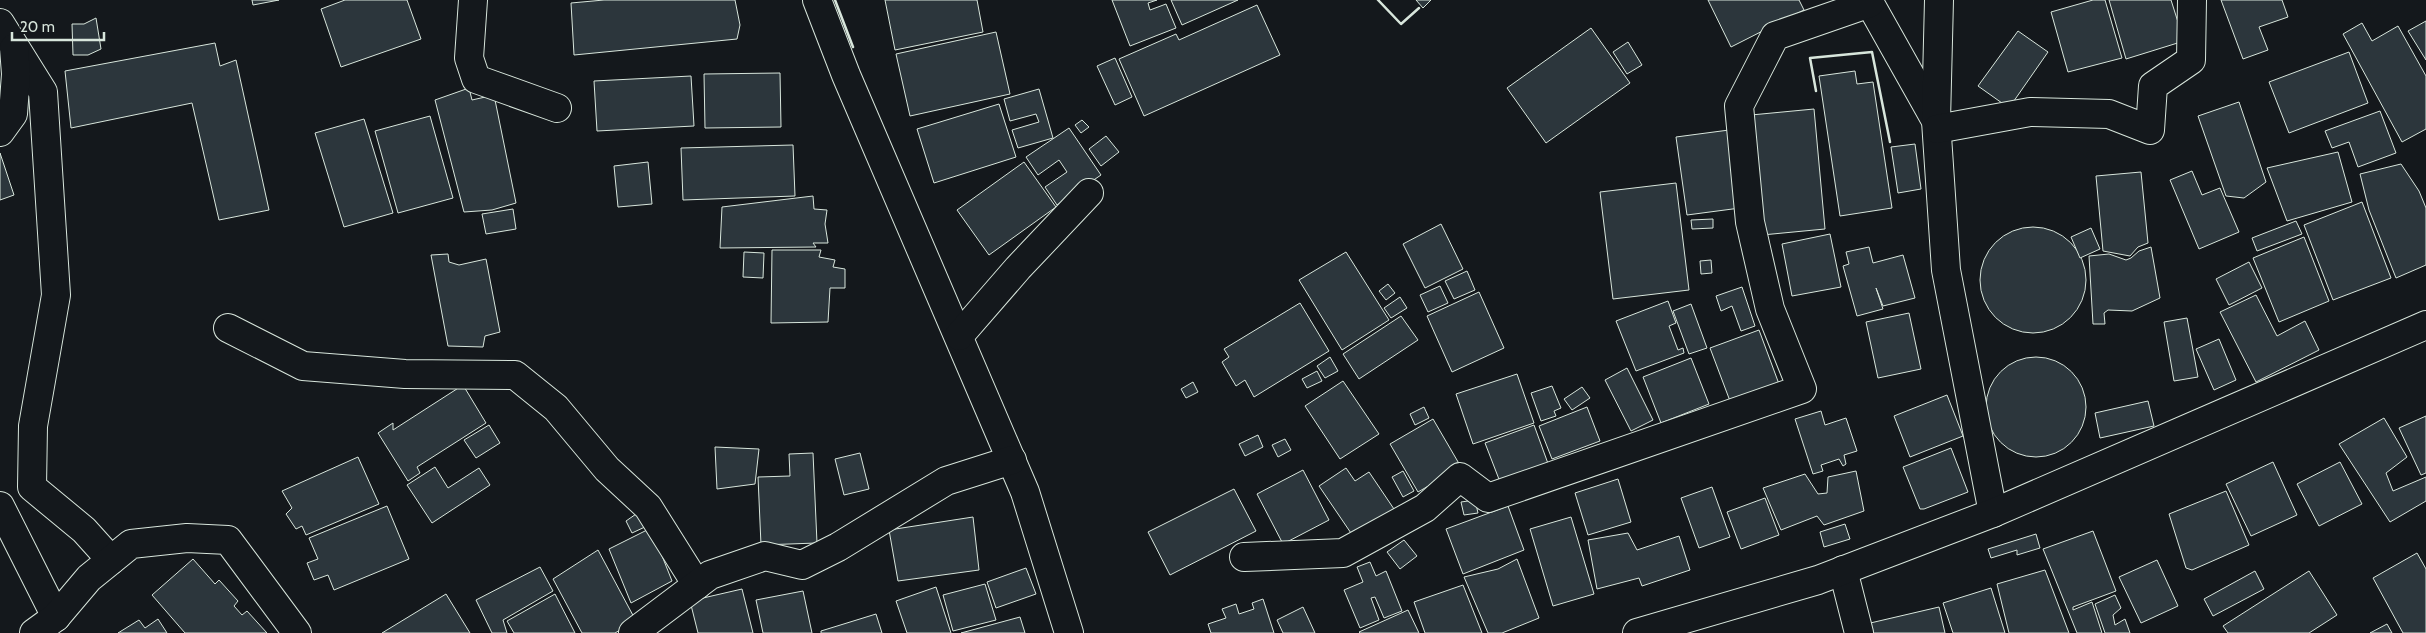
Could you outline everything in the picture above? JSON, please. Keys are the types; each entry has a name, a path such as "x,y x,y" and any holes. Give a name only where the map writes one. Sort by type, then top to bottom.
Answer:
{"street":[{"path":"473,0 469,58 476,79 557,108"},
{"path":"817,0 846,75 1026,492 1069,633"},
{"path":"1939,0 1937,125 1946,270 1993,513"},
{"path":"1937,125 2030,112 2109,114 2150,130 2153,86 2191,60 2192,0"},
{"path":"1244,557 1343,553 1424,508 1460,477 1488,498 1802,389 1770,309 1750,222 1739,106 1776,36 1869,1 1937,125"},
{"path":"0,132 13,114 16,74 7,32"},
{"path":"7,32 43,92 56,295 33,426 32,487 84,530 111,560"},
{"path":"959,336 1018,268 1089,193"},
{"path":"1637,633 1818,580 1993,513 2426,325"},
{"path":"228,328 303,366 405,374 515,376 556,408 607,469 648,508 697,585"},
{"path":"633,633 710,575 766,556 802,565 838,547 946,481 1012,460"},
{"path":"0,506 56,617"},
{"path":"34,633 56,617 89,578 131,544 188,538 228,540 297,633"},
{"path":"1843,570 1859,633"}],"building":[{"path":"252,0 279,0 253,5"},
{"path":"345,0 407,0 421,39 341,67 321,9"},
{"path":"604,0 735,0 740,25 737,39 574,55 571,3"},
{"path":"885,0 977,0 983,32 895,50"},
{"path":"1112,0 1157,0 1148,3 1150,10 1166,4 1176,28 1130,46"},
{"path":"1171,0 1238,0 1182,25"},
{"path":"1416,0 1431,0 1423,8"},
{"path":"1708,0 1799,0 1804,10 1731,47"},
{"path":"2093,0 2105,0 2122,58 2068,72 2051,12"},
{"path":"2109,0 2171,0 2184,41 2126,59"},
{"path":"2221,0 2282,0 2288,17 2259,27 2268,50 2243,59"},
{"path":"1257,5 1280,55 1144,116 1119,59 1176,34 1179,40"},
{"path":"96,18 101,49 88,55 73,55 72,24 84,24"},
{"path":"2426,21 2426,60 2408,31"},
{"path":"2362,23 2372,41 2398,26 2426,76 2426,129 2402,142 2343,34"},
{"path":"1591,28 1630,83 1546,143 1507,88"},
{"path":"2018,31 2048,52 2009,108 1978,86"},
{"path":"996,32 1010,94 910,116 896,54"},
{"path":"1628,42 1642,65 1627,74 1613,52"},
{"path":"215,43 220,66 236,60 269,210 219,220 192,103 71,128 65,71"},
{"path":"2349,52 2368,103 2289,133 2269,82"},
{"path":"1115,58 1132,97 1115,105 1097,66"},
{"path":"1855,71 1857,84 1873,82 1892,208 1840,216 1819,76"},
{"path":"780,73 781,127 705,128 704,74"},
{"path":"691,76 694,126 597,131 594,81"},
{"path":"469,88 472,100 494,95 516,203 492,210 464,212 435,100"},
{"path":"1039,89 1053,138 1018,148 1012,130 1039,122 1036,114 1010,121 1004,99"},
{"path":"2239,102 2266,182 2244,198 2226,196 2198,116"},
{"path":"999,104 1016,157 934,183 917,129"},
{"path":"1814,109 1825,229 1762,235 1751,115"},
{"path":"2380,111 2396,153 2358,167 2349,142 2332,148 2325,131"},
{"path":"430,116 453,198 398,213 375,131"},
{"path":"364,119 393,213 344,227 315,133"},
{"path":"1082,120 1089,127 1081,133 1075,125"},
{"path":"1069,128 1101,175 1057,205 1045,187 1067,172 1059,160 1038,175 1026,157"},
{"path":"1729,130 1740,208 1687,215 1676,137"},
{"path":"1106,136 1119,152 1101,166 1089,149"},
{"path":"1915,144 1921,189 1898,193 1891,147"},
{"path":"793,145 795,196 683,200 681,148"},
{"path":"2338,152 2352,202 2287,221 2267,168"},
{"path":"0,153 14,195 0,200"},
{"path":"648,162 652,204 618,207 614,166"},
{"path":"1024,162 1056,207 989,255 957,210"},
{"path":"2401,164 2419,191 2426,208 2426,265 2396,278 2369,210 2360,174"},
{"path":"2192,171 2202,195 2220,188 2239,232 2199,249 2170,180"},
{"path":"2141,172 2148,243 2138,247 2130,256 2103,251 2096,176"},
{"path":"1676,183 1689,290 1613,299 1600,192"},
{"path":"813,196 814,209 827,210 825,224 828,243 813,243 816,247 720,248 722,207"},
{"path":"2362,202 2391,278 2333,300 2304,225"},
{"path":"513,209 516,229 486,234 482,214"},
{"path":"1713,219 1713,228 1692,229 1691,220"},
{"path":"2296,221 2302,234 2257,251 2252,238"},
{"path":"1441,224 1463,269 1425,288 1403,244"},
{"path":"2033,227 2053,231 2070,243 2082,260 2086,280 2082,300 2070,317 2053,329 2033,333 2013,329 1996,317 1984,300 1980,280 1984,260 1996,243 2013,231"},
{"path":"2091,228 2100,249 2080,258 2071,237"},
{"path":"1830,234 1841,287 1792,296 1782,244"},
{"path":"2304,237 2329,301 2279,322 2253,258"},
{"path":"1869,247 1873,263 1903,255 1915,298 1883,306 1876,288 1883,309 1857,316 1843,266 1849,264 1846,252"},
{"path":"2151,247 2160,298 2132,311 2108,310 2104,313 2105,324 2093,324 2089,256 2109,254 2126,260 2139,251"},
{"path":"772,250 821,250 819,257 835,260 833,267 845,269 845,288 830,288 828,322 771,323"},
{"path":"744,252 764,253 763,278 743,277"},
{"path":"1346,252 1389,320 1342,350 1299,280"},
{"path":"448,254 449,262 459,265 486,259 500,332 485,336 483,347 448,346 431,255"},
{"path":"1711,260 1712,273 1701,274 1700,261"},
{"path":"2249,262 2262,288 2229,305 2216,279"},
{"path":"1467,271 1475,290 1454,299 1445,281"},
{"path":"1388,284 1395,293 1386,300 1379,291"},
{"path":"1440,286 1448,303 1428,312 1420,295"},
{"path":"1742,287 1755,326 1741,331 1732,306 1721,311 1716,296"},
{"path":"1479,292 1504,348 1452,372 1427,316"},
{"path":"2256,295 2277,336 2305,321 2319,350 2256,382 2220,312"},
{"path":"1400,297 1407,308 1391,318 1384,308"},
{"path":"1668,301 1676,323 1669,326 1678,350 1683,348 1684,353 1636,371 1616,321"},
{"path":"1300,303 1329,351 1254,397 1245,380 1236,386 1222,362 1229,357 1224,349"},
{"path":"1691,304 1707,348 1689,354 1673,311"},
{"path":"1909,313 1921,369 1878,378 1866,322"},
{"path":"1401,316 1418,340 1359,379 1343,354"},
{"path":"2187,318 2198,377 2174,381 2164,322"},
{"path":"1759,330 1779,384 1730,401 1710,348"},
{"path":"2219,339 2236,380 2214,390 2196,349"},
{"path":"1330,357 1338,371 1325,378 1317,366"},
{"path":"2036,357 2055,361 2072,371 2082,388 2086,407 2082,426 2072,443 2055,453 2036,457 2017,453 2000,443 1990,426 1986,407 1990,388 2000,371 2017,361"},
{"path":"1691,358 1709,404 1661,423 1643,377"},
{"path":"1627,368 1653,420 1631,431 1605,380"},
{"path":"1317,371 1322,381 1307,388 1302,379"},
{"path":"1517,374 1534,423 1473,444 1456,394"},
{"path":"1343,381 1379,434 1340,459 1305,406"},
{"path":"1193,382 1198,392 1186,398 1181,389"},
{"path":"463,385 486,423 417,467 420,473 408,481 378,433 393,423 393,430"},
{"path":"1552,386 1561,408 1554,411 1556,416 1541,421 1531,393"},
{"path":"1582,387 1590,398 1572,410 1564,399"},
{"path":"1947,395 1963,436 1910,457 1894,416"},
{"path":"2148,401 2154,426 2100,438 2095,413"},
{"path":"1424,407 1429,418 1415,425 1410,414"},
{"path":"1587,407 1600,441 1552,459 1539,426"},
{"path":"1821,411 1825,425 1846,418 1857,451 1844,455 1846,464 1843,466 1839,459 1821,465 1823,471 1813,474 1795,419"},
{"path":"2426,416 2426,473 2421,475 2399,428"},
{"path":"2384,418 2407,457 2386,473 2393,491 2426,477 2426,501 2390,522 2339,444"},
{"path":"1433,419 1461,467 1418,492 1390,444"},
{"path":"489,425 500,443 476,458 464,440"},
{"path":"1534,425 1550,469 1502,487 1485,443"},
{"path":"1258,435 1263,447 1245,456 1239,444"},
{"path":"1285,439 1291,450 1278,457 1272,445"},
{"path":"715,447 759,449 755,484 717,489"},
{"path":"1951,448 1968,492 1920,509 1903,467"},
{"path":"813,453 817,543 761,545 758,477 790,476 789,454"},
{"path":"860,453 869,489 844,495 835,459"},
{"path":"358,457 379,504 306,535 302,526 296,529 286,514 292,508 282,491"},
{"path":"2273,462 2297,515 2251,536 2226,484"},
{"path":"2340,462 2362,504 2319,526 2297,484"},
{"path":"435,467 448,488 479,468 490,485 432,523 407,485"},
{"path":"1346,468 1355,481 1369,472 1396,512 1355,539 1319,486"},
{"path":"1303,470 1329,520 1283,544 1257,494"},
{"path":"1403,471 1414,491 1403,497 1392,477"},
{"path":"1856,471 1864,511 1824,525 1817,516 1781,530 1763,488 1805,474 1818,494 1827,493 1828,477"},
{"path":"1618,479 1631,522 1588,535 1575,493"},
{"path":"1712,487 1730,537 1699,548 1681,498"},
{"path":"1234,489 1256,531 1170,575 1148,532"},
{"path":"2226,491 2249,545 2192,570 2186,568 2169,514"},
{"path":"1765,498 1779,535 1741,549 1727,512"},
{"path":"1475,500 1478,513 1464,515 1461,502"},
{"path":"387,506 409,559 334,590 328,575 314,580 307,563 318,559 309,538"},
{"path":"1508,506 1524,550 1463,574 1446,529"},
{"path":"639,512 647,526 632,533 626,521"},
{"path":"973,517 979,570 898,581 889,530"},
{"path":"1571,517 1594,594 1553,606 1530,529"},
{"path":"1845,524 1850,539 1824,547 1820,532"},
{"path":"651,528 672,581 631,603 609,549"},
{"path":"2093,531 2116,591 2073,607 2073,610 2092,602 2102,633 2077,633 2043,549"},
{"path":"1628,533 1637,550 1679,536 1690,570 1642,586 1639,578 1597,589 1588,540"},
{"path":"2036,534 2040,548 2017,555 2017,550 1991,558 1988,549"},
{"path":"1404,540 1417,556 1400,569 1387,552"},
{"path":"598,550 636,621 615,633 582,633 553,579"},
{"path":"2417,553 2426,569 2426,633 2403,633 2373,578"},
{"path":"193,559 215,584 219,580 238,601 234,606 242,615 247,611 267,633 185,633 152,595"},
{"path":"1517,559 1539,618 1502,633 1488,633 1464,577 1498,569"},
{"path":"2157,560 2178,606 2141,623 2119,577"},
{"path":"1370,562 1376,576 1386,571 1402,611 1384,618 1375,597 1371,598 1379,620 1360,628 1344,590 1363,582 1357,567"},
{"path":"540,567 553,591 503,620 507,633 492,633 476,600"},
{"path":"1026,568 1036,594 996,608 987,582"},
{"path":"2045,570 2069,633 2009,633 1997,584"},
{"path":"2255,571 2264,589 2213,616 2204,599"},
{"path":"2309,571 2337,615 2309,633 2228,633 2223,626"},
{"path":"985,584 996,620 953,631 943,595"},
{"path":"1463,585 1482,633 1425,633 1414,602"},
{"path":"936,587 951,633 907,633 896,601"},
{"path":"1991,588 2005,633 1953,633 1943,603"},
{"path":"742,589 753,633 698,633 690,601"},
{"path":"803,591 812,633 763,633 756,600"},
{"path":"446,594 470,633 382,633"},
{"path":"555,594 575,633 514,633 507,621"},
{"path":"2115,595 2121,608 2113,615 2115,625 2125,619 2130,633 2105,633 2095,604"},
{"path":"1263,599 1274,633 1211,633 1208,624 1226,618 1222,609 1236,604 1239,614 1254,609 1252,603"},
{"path":"1303,607 1315,633 1283,633 1277,620"},
{"path":"1939,607 1945,633 1868,633 1866,624"},
{"path":"1408,610 1419,633 1359,632"},
{"path":"876,614 882,633 821,633 821,631"},
{"path":"1020,617 1025,633 961,633"},
{"path":"158,619 167,633 118,633 139,620 145,628"},
{"path":"2387,624 2392,633 2370,633"}],"wall":[{"path":"835,0 853,47"},
{"path":"1378,0 1401,24 1419,8"},
{"path":"1816,91 1810,58 1872,52 1890,142"}]}
